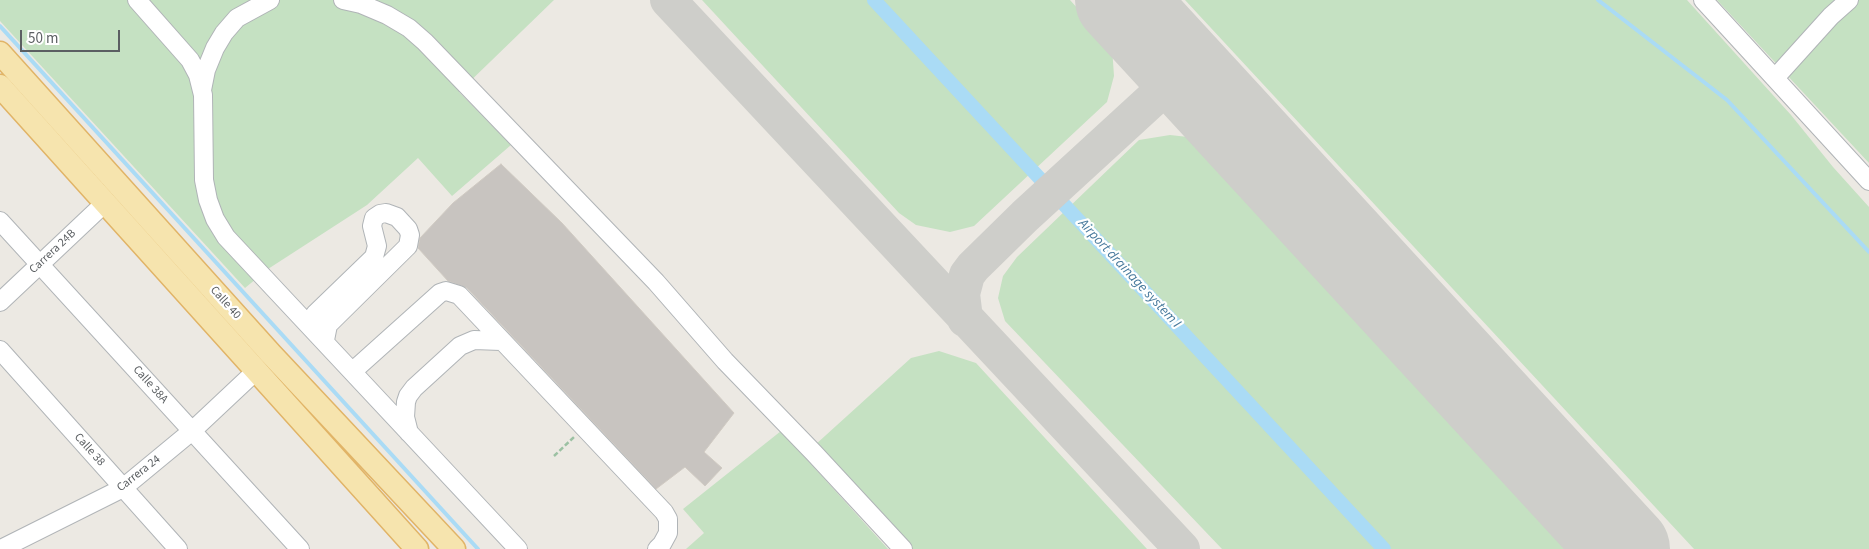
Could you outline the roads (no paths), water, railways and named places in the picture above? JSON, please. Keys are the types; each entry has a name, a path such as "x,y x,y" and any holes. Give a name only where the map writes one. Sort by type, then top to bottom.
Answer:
{"main road":[{"name":"Calle 40","path":"0,53 271,354 450,548"},
{"name":"Calle 40","path":"0,86 417,549"}],"street":[{"path":"137,0 190,60 198,75 202,90 204,180 208,200 215,218 226,236 518,549"},
{"path":"202,90 209,63 224,33 237,18 270,0"},
{"path":"343,0 361,4 388,15 409,28 425,42 656,282 725,361 903,549"},
{"path":"1703,0 1869,180"},
{"path":"1775,78 1831,16 1849,0"},
{"name":"Carrera 24B","path":"0,302 106,202"},
{"path":"312,326 315,314 374,257 377,246 372,226 374,218 386,213 397,217 408,229 410,235 408,246 328,325 325,340"},
{"name":"Calle 38A","path":"0,221 300,549"},
{"path":"353,371 434,297 446,291 459,295 664,512 668,519 668,534 657,549"},
{"path":"409,433 405,417 406,402 414,388 460,346 474,340 501,341"},
{"name":"Calle 38","path":"0,350 176,548"},
{"name":"Carrera 24","path":"1,546 123,488 192,431 257,370"}],"waterway":[{"name":"Airport drainage system I","path":"874,0 1384,549"},
{"path":"1598,0 1727,100 1869,252"},
{"path":"0,26 478,549"}]}
